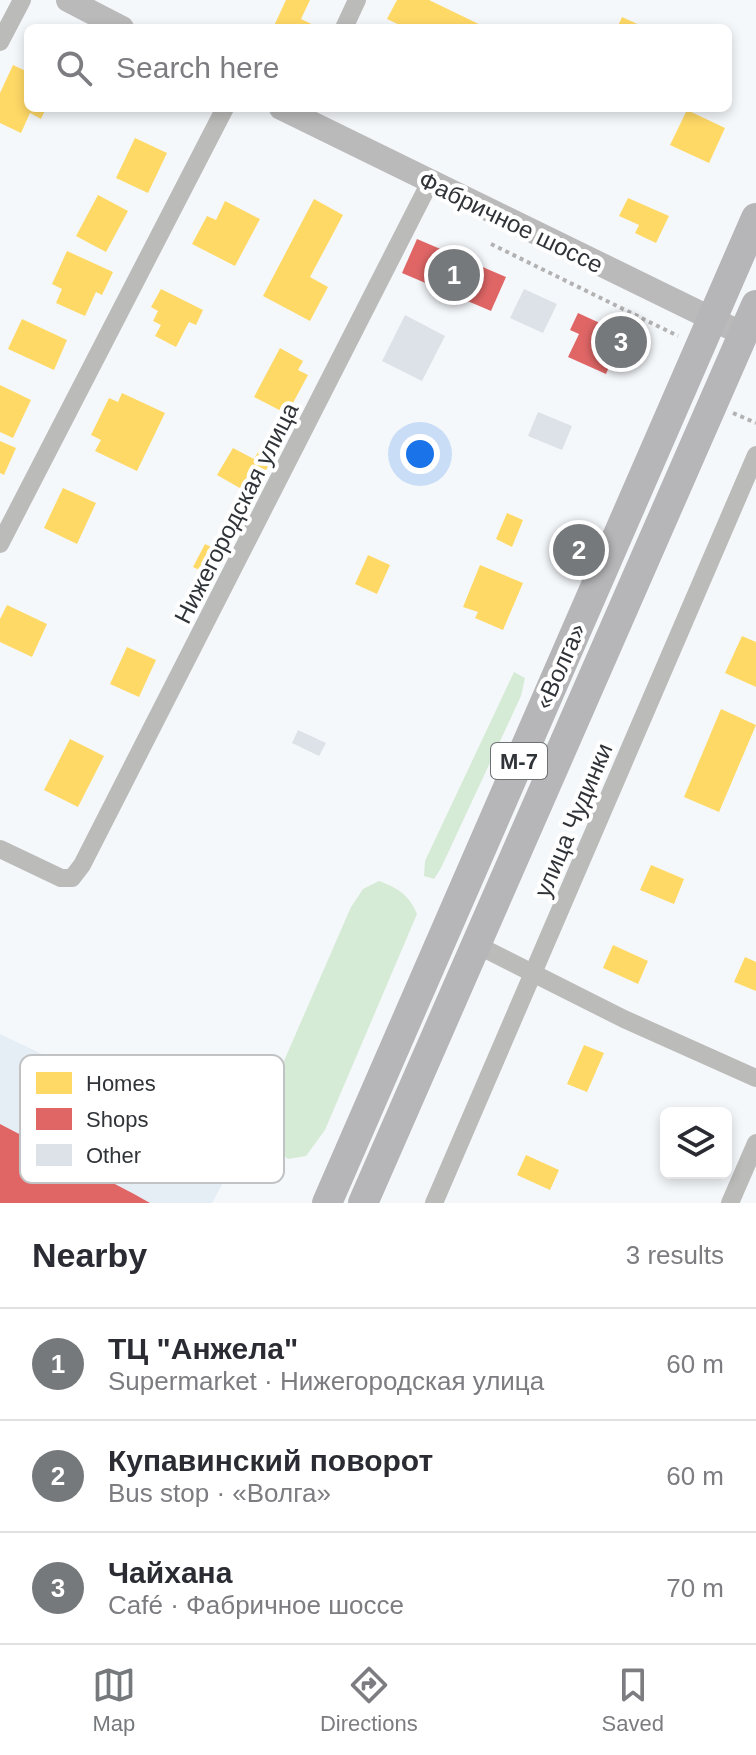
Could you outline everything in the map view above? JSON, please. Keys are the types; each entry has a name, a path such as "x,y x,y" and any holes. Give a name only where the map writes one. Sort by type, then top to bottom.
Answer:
{"highway":[{"name":"«Волга»","path":"327,1203 756,218"},
{"name":"«Волга»","path":"363,1203 756,305"}],"main road":[{"path":"68,0 101,8 118,24"},
{"name":"Фабричное шоссе","path":"298,112 430,182 743,334"}],"street":[{"path":"0,42 22,0"},
{"path":"346,24 357,0"},
{"path":"0,544 223,112"},
{"name":"Нижегородская улица","path":"0,849 61,878 72,878 82,865 430,182"},
{"name":"улица Чудинки","path":"434,1203 756,455"},
{"path":"475,944 533,975 756,1078"},
{"path":"730,1203 756,1143"}],"path":[{"path":"491,244 678,334"},
{"path":"730,412 756,423"}],"shaded area":[{"path":"0,1034 44,1055 20,1055 20,1183 223,1183 212,1203 0,1203"}],"green space":[{"path":"514,672 525,678 521,696 441,868 434,879 424,876 425,861"},
{"path":"379,881 392,886 402,893 417,914 325,1130 306,1156 288,1159 284,1156 284,1061 351,907 363,889"}],"building: Homes":[{"path":"286,0 310,0 301,19 312,24 275,24"},
{"path":"397,0 429,0 479,24 398,24 387,19"},
{"path":"622,17 637,24 619,24"},
{"path":"13,65 24,70 24,112 44,112 41,119 30,113 21,133 0,123 0,93"},
{"path":"686,112 725,128 709,163 670,145"},
{"path":"135,138 167,153 148,193 116,178"},
{"path":"98,195 128,211 106,252 76,236"},
{"path":"628,198 669,216 656,243 635,233 639,225 619,216"},
{"path":"314,199 343,215 310,277 328,287 310,321 263,296"},
{"path":"225,201 260,219 235,266 192,244 207,216 216,220"},
{"path":"67,251 113,272 102,295 96,292 85,316 56,303 62,289 52,284"},
{"path":"161,289 203,310 196,325 189,322 176,347 155,336 161,325 153,321 158,311 151,307"},
{"path":"22,319 67,340 54,370 8,349"},
{"path":"280,348 303,361 298,370 308,375 287,414 254,397"},
{"path":"0,385 31,400 13,438 0,432"},
{"path":"122,393 165,413 137,471 95,451 101,440 91,435 109,398 118,402"},
{"path":"0,441 16,448 4,475 0,473"},
{"path":"261,447 275,454 252,495 217,475 233,448 254,459"},
{"path":"63,488 96,503 77,544 44,528"},
{"path":"507,513 523,520 512,547 496,539"},
{"path":"205,544 225,554 214,577 193,567"},
{"path":"368,555 390,565 377,594 355,584"},
{"path":"480,565 523,583 503,630 475,618 478,612 463,607"},
{"path":"7,605 47,624 32,657 0,642 0,619"},
{"path":"742,636 756,642 756,687 725,673"},
{"path":"127,647 156,660 139,697 110,684"},
{"path":"721,709 756,725 719,812 684,797"},
{"path":"70,739 104,756 78,807 44,790"},
{"path":"651,865 684,879 674,904 640,890"},
{"path":"613,945 648,961 638,984 603,968"},
{"path":"745,957 756,962 756,991 734,982"},
{"path":"584,1045 604,1053 587,1092 567,1084"},
{"path":"526,1155 559,1170 550,1190 517,1175"}],"building: Shops":[{"path":"417,239 506,277 491,311 402,273"},
{"path":"578,313 639,341 626,369 611,362 606,374 568,357 579,334 570,330"},
{"path":"0,1124 20,1134 20,1183 113,1183 150,1203 0,1203"}],"building: Other":[{"path":"524,289 557,304 543,333 510,318"},
{"path":"405,315 445,336 422,381 382,361"},
{"path":"538,412 572,426 562,450 528,436"},
{"path":"298,730 326,743 319,756 292,743"}],"place":[{"name":"ТЦ \"Анжела\"","path":"454,275"},
{"name":"Чайхана","path":"621,342"},
{"name":"Купавинский поворот","path":"579,550"}]}
